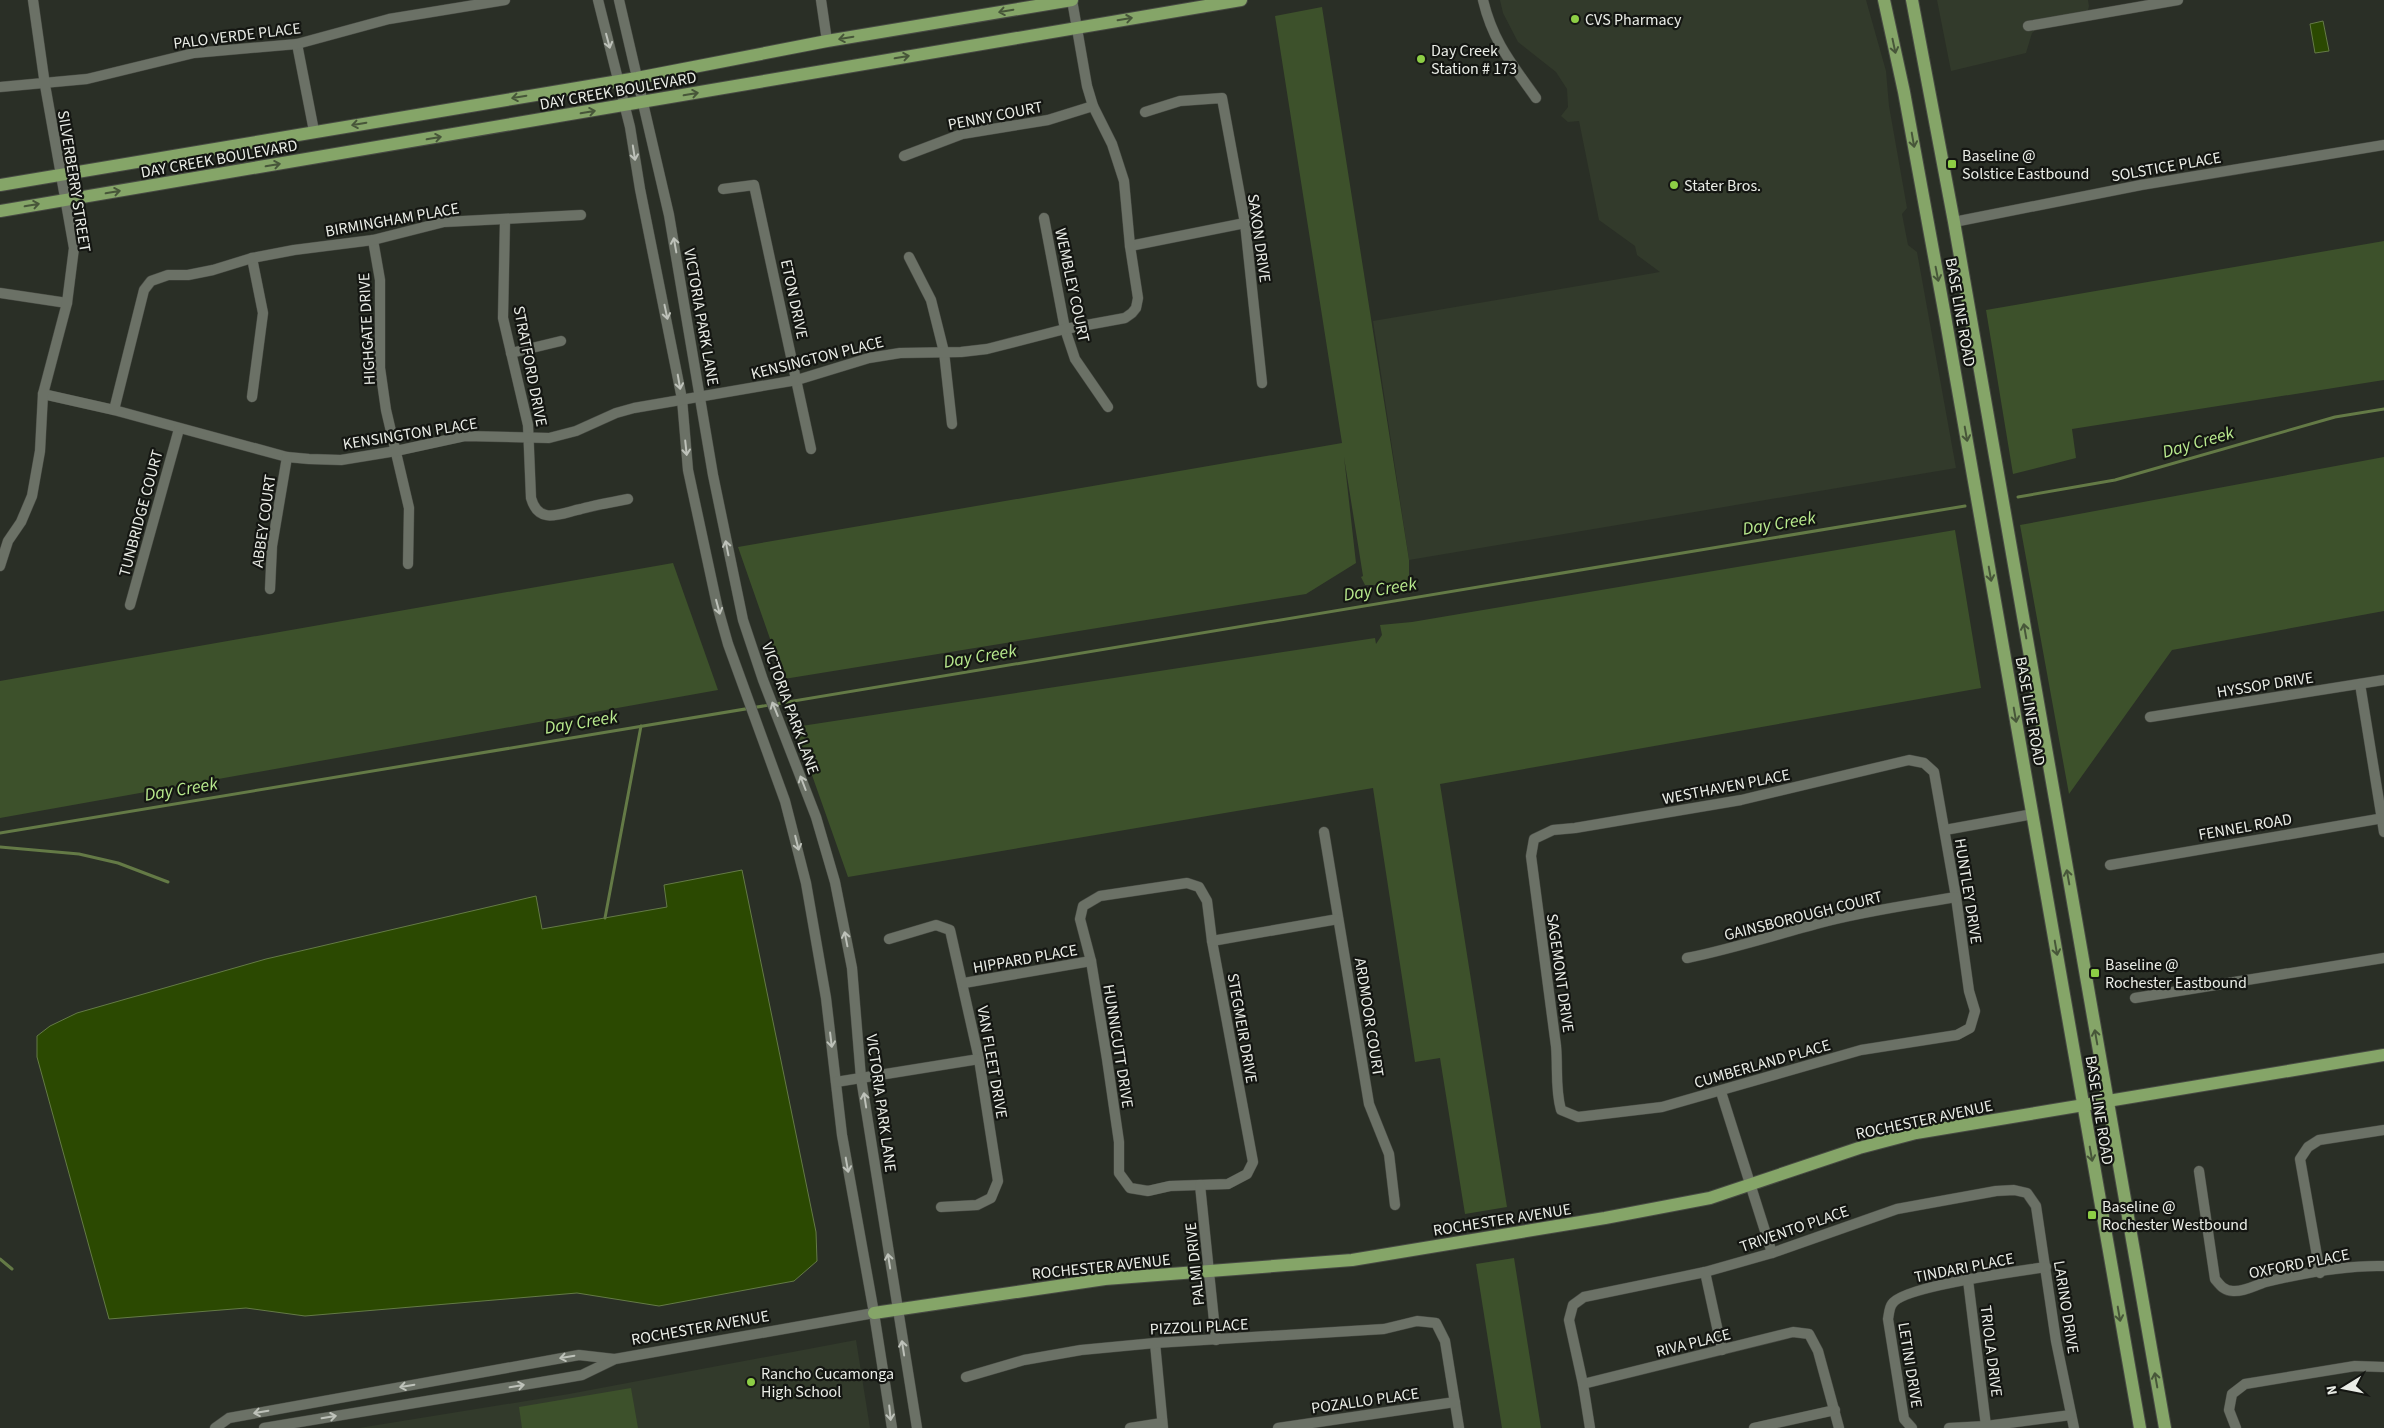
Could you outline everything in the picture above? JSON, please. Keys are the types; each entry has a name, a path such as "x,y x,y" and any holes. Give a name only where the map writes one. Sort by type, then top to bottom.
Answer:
{"main road":[{"name":"DAY CREEK BOULEVARD","path":"0,185 637,78 827,41 1072,0"},
{"name":"DAY CREEK BOULEVARD","path":"0,211 1241,0"},
{"name":"BASE LINE ROAD","path":"1884,0 1904,92 1945,316 2065,994 2082,1106 2140,1428"},
{"name":"BASE LINE ROAD","path":"1912,0 1954,222 2165,1428"},
{"name":"ROCHESTER AVENUE","path":"874,1313 1105,1279 1352,1260 1658,1209 1710,1198 1889,1140 1945,1128 2384,1055"}],"street":[{"name":"SILVERBERRY STREET","path":"0,566 8,541 21,522 32,496 40,451 43,394 67,303 74,248 45,85 33,0"},
{"name":"PALO VERDE PLACE","path":"0,87 45,85 114,74 194,53 297,44 389,19 505,0"},
{"path":"598,0 625,105 682,399 688,470 709,572 728,644 785,801 800,856 822,971 848,1168 892,1428"},
{"name":"VICTORIA PARK LANE","path":"619,0 669,215 731,569 743,620 763,680 816,817 835,882 852,968 861,1078 917,1428"},
{"path":"821,0 827,41"},
{"path":"1072,0 1082,66 1093,106 1112,144 1121,172 1127,200 1130,246 1245,223"},
{"path":"1483,0 1490,27 1500,49 1536,98"},
{"path":"2028,26 2144,3 2178,0"},
{"path":"297,44 314,131"},
{"name":"SAXON DRIVE","path":"1145,112 1180,101 1222,98 1245,223 1262,382"},
{"name":"PENNY COURT","path":"904,156 962,134 1048,120 1093,106"},
{"name":"SOLSTICE PLACE","path":"1954,222 2141,185 2384,145"},
{"name":"ETON DRIVE","path":"723,189 754,185 811,449"},
{"name":"BIRMINGHAM PLACE","path":"114,410 144,290 151,281 168,275 188,275 213,270 252,258 294,250 373,240 444,222 581,215"},
{"name":"WEMBLEY COURT","path":"1044,218 1065,329 1074,359 1108,407"},
{"name":"STRATFORD DRIVE","path":"505,220 503,318 528,425 531,498 534,508 542,514 556,517 628,499"},
{"name":"HIGHGATE DRIVE","path":"373,240 380,280 380,368 386,410 409,508 408,564"},
{"name":"KENSINGTON PLACE","path":"43,394 114,410 179,430 287,457 341,460 396,451 465,436 549,438 562,436 616,413 682,399 797,380 869,358 900,353 988,349 1065,329 1125,318 1136,308 1138,298 1130,246"},
{"path":"909,257 930,300 944,352 952,424"},
{"path":"252,258 263,313 252,397"},
{"path":"0,292 67,303"},
{"path":"511,353 561,341"},
{"name":"TUNBRIDGE COURT","path":"130,605 179,430"},
{"name":"ABBEY COURT","path":"270,589 272,546 287,457"},
{"name":"HYSSOP DRIVE","path":"2150,717 2384,680"},
{"path":"2360,684 2384,832"},
{"name":"WESTHAVEN PLACE","path":"1534,839 1553,830 1741,800 1910,760 1924,763"},
{"name":"HUNTLEY DRIVE","path":"1924,763 1934,772 1956,897 1968,991 1975,1012 1970,1028"},
{"path":"1944,830 2033,814"},
{"name":"FENNEL ROAD","path":"2110,865 2383,818"},
{"name":"ARDMOOR COURT","path":"1324,832 1369,1104 1389,1154 1395,1205"},
{"name":"SAGEMONT DRIVE","path":"1534,839 1530,856 1556,1046 1558,1074 1556,1093 1561,1110"},
{"name":"STEGMEIR DRIVE","path":"1084,906 1100,896 1188,883 1200,887 1207,901 1212,941 1252,1162 1247,1174 1228,1184 1200,1185"},
{"name":"GAINSBOROUGH COURT","path":"1687,958 1730,949 1867,912 1956,897"},
{"name":"HUNNICUTT DRIVE","path":"1084,906 1080,919 1091,961 1110,1077 1118,1142 1119,1173 1130,1188 1148,1191 1170,1186 1200,1185"},
{"path":"1212,941 1338,919"},
{"name":"VAN FLEET DRIVE","path":"889,939 936,925 950,930 964,983 979,1059 998,1181 991,1198 977,1205 941,1207"},
{"path":"2136,998 2384,958"},
{"name":"HIPPARD PLACE","path":"964,983 1091,961"},
{"name":"CUMBERLAND PLACE","path":"1561,1110 1578,1117 1602,1116 1662,1107 1721,1092 1861,1050 1957,1035 1970,1028"},
{"path":"836,1082 979,1059"},
{"path":"1721,1092 1772,1253"},
{"path":"2320,1273 2300,1159 2308,1147 2319,1140 2384,1130"},
{"name":"OXFORD PLACE","path":"2199,1171 2214,1279 2222,1287 2230,1291 2240,1291 2265,1282 2364,1266 2384,1266"},
{"name":"PALMI DRIVE","path":"1200,1185 1216,1340"},
{"name":"TRIVENTO PLACE","path":"1583,1384 1569,1320 1573,1306 1584,1297 1705,1272 1772,1253 1897,1209 1996,1191 2014,1190 2027,1193"},
{"name":"LARINO DRIVE","path":"2027,1193 2036,1206 2056,1341 2074,1428"},
{"name":"TINDARI PLACE","path":"1892,1304 1901,1296 1968,1280 2046,1268"},
{"path":"1705,1272 1722,1350"},
{"name":"TRIOLA DRIVE","path":"1968,1280 1986,1426"},
{"name":"LETINI DRIVE","path":"1892,1304 1888,1319 1904,1419 1912,1428"},
{"name":"ROCHESTER AVENUE","path":"264,1428 582,1375 615,1359 874,1313"},
{"name":"PIZZOLI PLACE","path":"966,1377 1033,1359 1081,1350 1155,1343 1384,1329 1417,1321 1436,1323 1445,1341 1455,1402"},
{"name":"RIVA PLACE","path":"1583,1384 1793,1332 1809,1334 1818,1351 1835,1410"},
{"path":"1130,1428 1163,1426 1155,1343"},
{"name":"ROCHESTER AVENUE","path":"215,1428 229,1418 579,1355 615,1359"},
{"path":"2236,1428 2229,1410 2232,1394 2245,1384 2355,1366 2384,1367"},
{"path":"1583,1384 1590,1428"},
{"path":"1455,1402 1459,1428"},
{"name":"POZALLO PLACE","path":"1278,1428 1455,1402"},
{"path":"1754,1428 1835,1410 1839,1428"},
{"path":"1949,1428 1986,1426 2071,1415"}],"shaded area":[{"path":"1500,0 1866,0 1886,71 1889,106 1907,208 1902,214 1908,245 1917,252 1956,468 1409,560 1373,321 1660,272 1637,255 1635,246 1599,220 1579,121 1568,122 1561,116 1568,107 1567,89 1556,72 1518,42 1503,13"},
{"path":"1937,0 2088,0 2089,6 2086,20 2037,29 2032,33 2026,53 1951,71"},
{"path":"1322,7 1409,560 1409,581 1387,585 1365,585 1361,577 1363,576 1344,457 1356,563 1306,594 784,679 738,547 1342,443 1275,16"},
{"path":"2323,21 2329,51 2315,53 2310,24"},
{"path":"2384,241 2384,380 2072,429 2076,458 2013,474 1986,310"},
{"path":"2384,457 2384,611 2172,650 2069,794 2020,525"},
{"path":"1955,530 1981,688 1440,784 1507,1207 1465,1214 1440,1058 1415,1062 1373,788 848,877 795,727 1375,638 1376,644 1382,635 1380,625 1412,622"},
{"path":"673,563 718,690 0,818 0,681"},
{"path":"742,870 816,1232 817,1261 794,1281 659,1306 577,1293 305,1316 246,1308 109,1319 37,1057 37,1036 50,1026 77,1013 266,959 536,896 542,929 667,907 664,885"},
{"path":"1514,1258 1541,1428 1502,1428 1476,1264"},
{"name":"Rancho Cucamonga High School","path":"856,1340 870,1428 359,1428 569,1394"},
{"path":"631,1388 638,1428 522,1428 519,1407"}],"waterway":[{"name":"Day Creek","path":"2018,497 2115,480 2335,417 2384,409"},
{"name":"Day Creek","path":"0,833 1965,506"},
{"path":"605,918 641,726"},
{"path":"0,847 79,854 118,863 168,882"},
{"path":"0,1259 12,1269"}],"place":[{"name":"CVS Pharmacy","path":"1575,19"},
{"name":"Day Creek Station # 173","path":"1421,59"},
{"name":"Baseline @ Solstice Eastbound","path":"1952,164"},
{"name":"Stater Bros.","path":"1674,185"},
{"name":"Baseline @ Rochester Eastbound","path":"2095,973"},
{"name":"Baseline @ Rochester Westbound","path":"2092,1215"},
{"name":"Rancho Cucamonga High School","path":"751,1382"}]}
